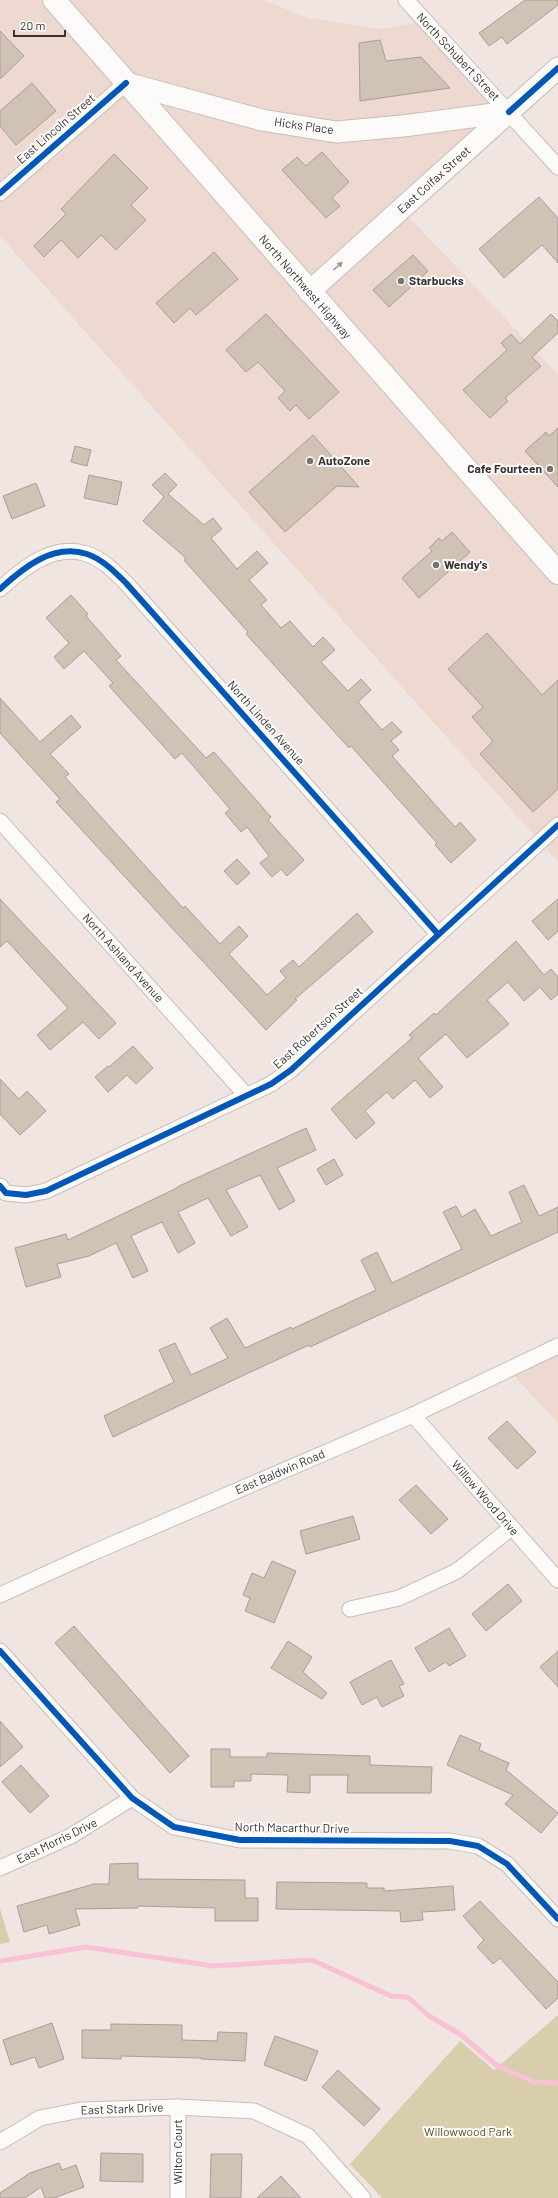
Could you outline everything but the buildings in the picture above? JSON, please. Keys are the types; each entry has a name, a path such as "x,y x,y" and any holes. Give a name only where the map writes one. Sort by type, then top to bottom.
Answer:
{"main road":[{"name":"North Northwest Highway","path":"54,0 309,292 558,573"}],"street":[{"name":"North Schubert Street","path":"406,0 558,167"},
{"name":"East Colfax Street","path":"309,292 558,68"},
{"name":"Hicks Place","path":"126,83 262,120 336,132 403,126 509,112"},
{"name":"East Lincoln Street","path":"0,193 126,83"},
{"name":"North Linden Avenue","path":"0,589 36,561 62,551 86,554 100,561 126,583 438,934"},
{"name":"North Ashland Avenue","path":"0,821 246,1095"},
{"name":"East Robertson Street","path":"3,1190 26,1195 46,1191 271,1084 291,1070 558,825"},
{"name":"East Baldwin Road","path":"0,1595 99,1550 413,1415 558,1346"},
{"name":"Willow Wood Drive","path":"413,1415 558,1580"},
{"path":"350,1609 399,1598 457,1571 511,1528"},
{"name":"North Macarthur Drive","path":"0,1651 132,1798 174,1827 240,1840 450,1841 478,1846 507,1864 558,1919"},
{"name":"East Morris Drive","path":"0,1868 71,1836 132,1798"},
{"name":"East Stark Drive","path":"0,2142 40,2118 81,2110 178,2107 254,2111 308,2136 364,2198"},
{"name":"Wilton Court","path":"178,2107 178,2198"}],"shaded area":[{"path":"0,0 264,0 308,18 381,29 426,21 509,112 401,209 558,374 558,862 0,236"},
{"path":"558,1346 558,1423 508,1369"}],"green space":[{"path":"0,1909 10,1942 0,1944"},
{"name":"Willowwood Park","path":"558,2015 558,2198 382,2198 350,2164 460,2041 494,2070"}],"waterway":[{"path":"0,1961 86,1947 213,1966 312,1960 391,1996 406,1997 410,1999 429,2016 460,2034 495,2064 534,2082 558,2083"}],"cycle path":[{"path":"509,112 558,68"},
{"path":"0,193 126,83"},
{"path":"0,589 19,573 39,560 62,552 74,551 87,554 93,556 108,566 126,583 438,934"},
{"path":"0,1186 6,1193 26,1195 46,1191 271,1084 291,1070 558,825"},
{"path":"0,1651 132,1798 174,1827 240,1840 450,1841 478,1846 507,1864 558,1919"}],"place":[{"name":"Starbucks","path":"401,281"},
{"name":"AutoZone","path":"310,461"},
{"name":"Cafe Fourteen","path":"550,469"},
{"name":"Wendy's","path":"436,565"}]}
